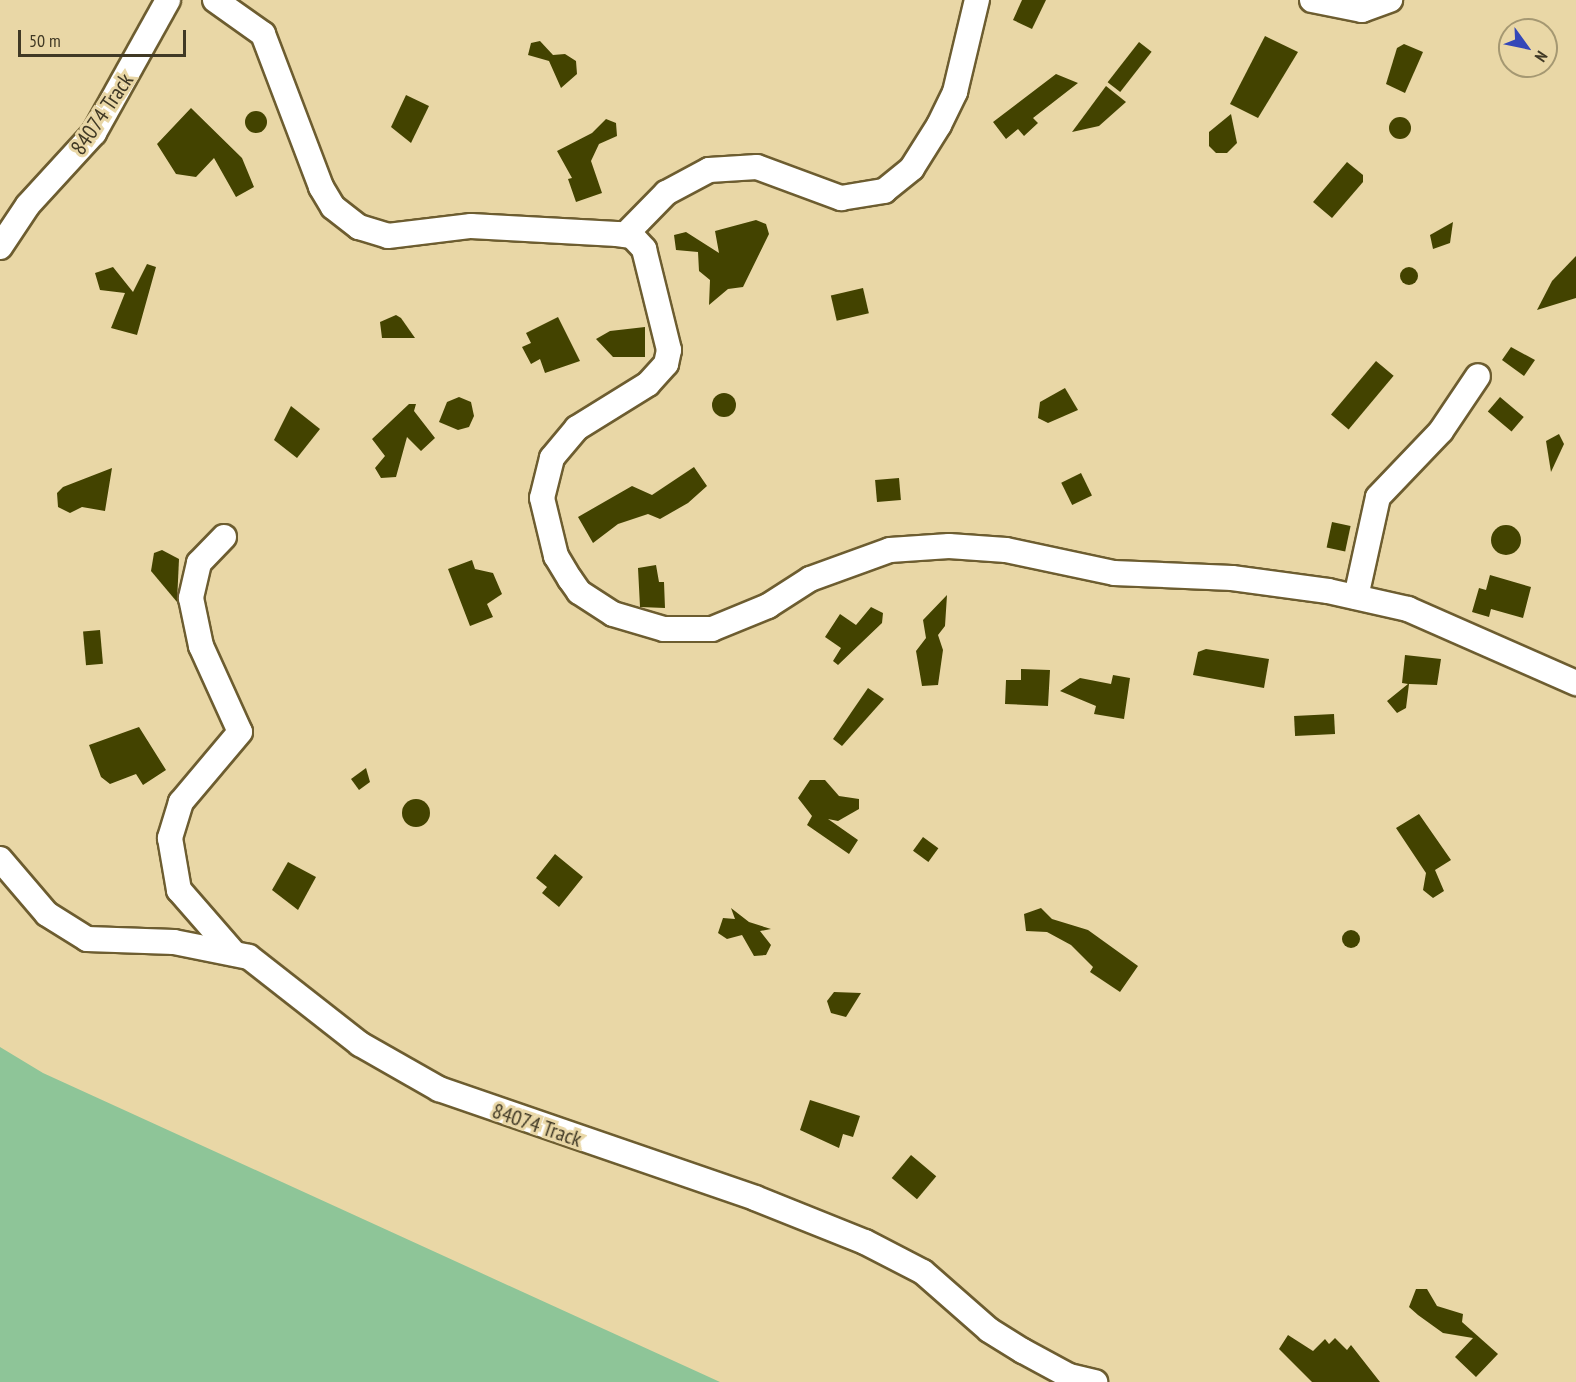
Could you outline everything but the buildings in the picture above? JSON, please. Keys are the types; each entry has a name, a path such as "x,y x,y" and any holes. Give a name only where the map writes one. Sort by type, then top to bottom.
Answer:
{"street":[{"name":"84074 Track","path":"0,247 28,204 94,133 168,0"},
{"path":"215,0 262,34 321,187 333,207 359,227 388,236 471,225 625,235 640,243 648,256 669,350 666,364 648,384 577,428 552,458 542,498 556,556 570,579 579,592 613,614 664,629 712,629 768,606 810,579 890,550 949,546 1006,550 1114,573 1232,578 1356,597 1408,609 1576,683"},
{"path":"625,235 666,193 710,170 757,167 841,198 884,191 912,168 939,125 955,92 977,0"},
{"path":"1312,0 1362,10 1390,0"},
{"path":"1356,597 1378,497 1441,431 1478,376"},
{"path":"224,537 193,574 191,598 201,646 240,732 181,802 170,838 178,890 233,952"},
{"name":"84074 Track","path":"0,859 46,914 87,939 174,942 233,952 277,976 360,1044 439,1089 755,1198 865,1242 923,1272 989,1330 1023,1352 1069,1376 1095,1382"}],"green space":[{"path":"0,1047 43,1073 720,1382 0,1382"}]}
